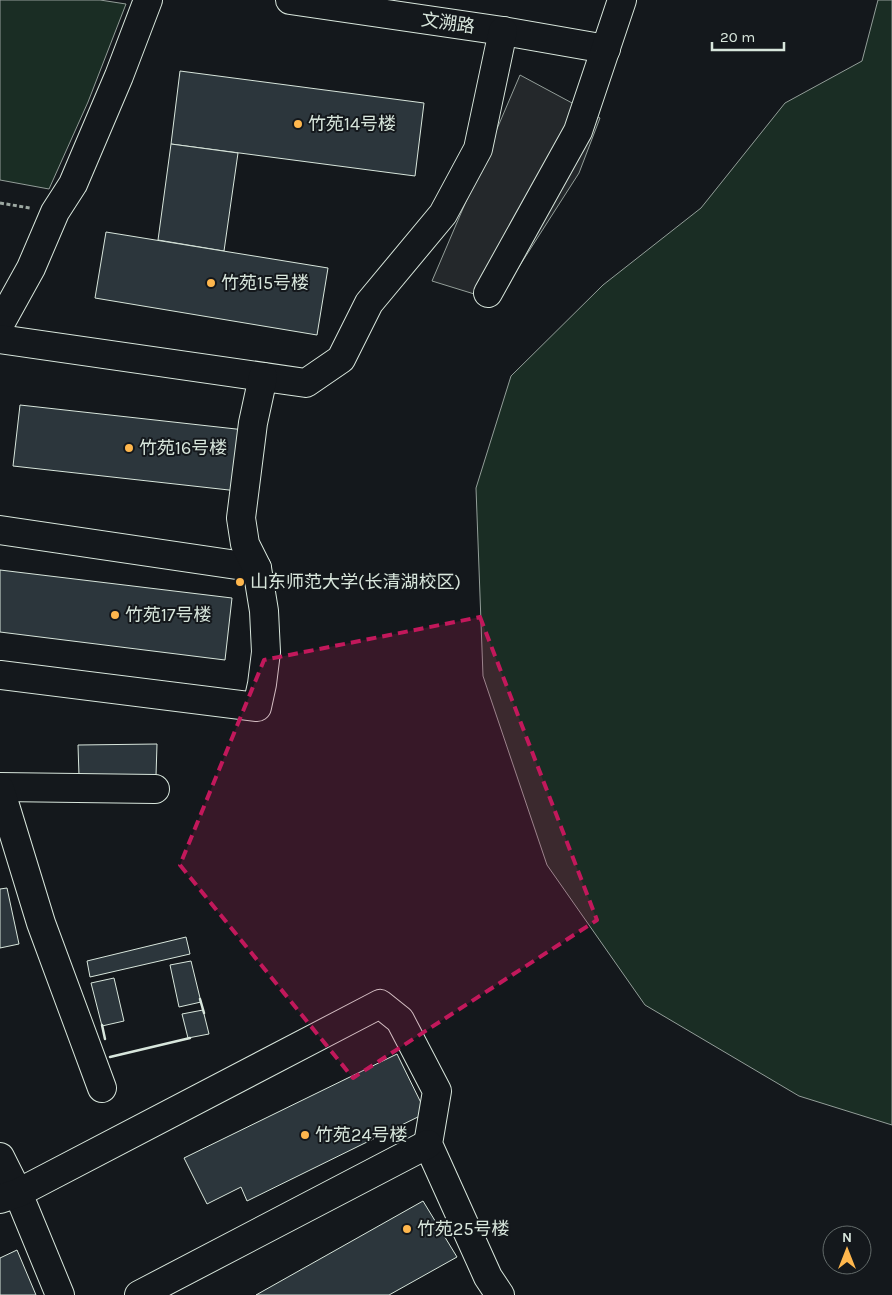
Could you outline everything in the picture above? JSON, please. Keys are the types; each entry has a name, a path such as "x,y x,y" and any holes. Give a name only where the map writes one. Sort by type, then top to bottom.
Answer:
{"street":[{"path":"0,324 31,268 55,212 73,184 119,76 148,0"},
{"name":"文溯路","path":"290,0 503,31 606,49"},
{"path":"488,293 578,131 622,0"},
{"path":"0,339 306,383 341,359 369,303 443,214 478,149 503,31"},
{"path":"0,675 257,707 266,652 264,611 257,568 244,544 241,518 253,423 263,377"},
{"path":"0,530 257,568"},
{"path":"102,1088 41,923 0,788 155,789"},
{"path":"9,1196 380,1004 400,1020 437,1091 428,1144 488,1277 500,1295"},
{"path":"139,1295 428,1144"},
{"path":"0,1157 9,1196 60,1295"}],"highlighted area":[{"path":"480,617 597,920 353,1078 180,865 264,660"}],"green space":[{"path":"0,0 100,0 126,4 88,102 49,189 0,180"},
{"path":"878,0 892,0 892,1125 799,1096 645,1005 547,865 483,676 476,488 511,376 603,285 701,208 785,103 862,61"}],"shaded area":[{"path":"520,75 600,118 579,173 497,301 432,281"}],"building":[{"name":"竹苑14号楼","path":"180,71 424,103 415,176 171,144"},
{"path":"171,144 238,153 224,251 158,240"},
{"name":"竹苑15号楼","path":"106,232 328,268 317,335 95,298"},
{"name":"竹苑16号楼","path":"20,405 245,430 238,491 13,466"},
{"name":"竹苑17号楼","path":"0,570 232,598 225,660 0,632"},
{"path":"157,744 156,776 79,776 78,745"},
{"path":"7,888 19,944 0,948 0,889"},
{"path":"186,937 190,954 90,977 87,961"},
{"path":"191,961 201,1002 179,1007 170,965"},
{"path":"114,978 124,1021 102,1026 91,983"},
{"path":"203,1010 209,1034 188,1038 182,1014"},
{"name":"竹苑24号楼","path":"397,1054 426,1113 247,1201 241,1187 207,1204 184,1158"},
{"name":"竹苑25号楼","path":"423,1201 457,1257 389,1295 256,1295"},
{"path":"17,1250 36,1295 0,1295 0,1258"}],"wall":[{"path":"200,999 204,1013"},
{"path":"102,1025 105,1039"},
{"path":"110,1057 190,1038"}],"place":[{"name":"竹苑14号楼","path":"298,124"},
{"name":"竹苑15号楼","path":"211,283"},
{"name":"竹苑16号楼","path":"129,448"},
{"name":"山东师范大学(长清湖校区)","path":"240,582"},
{"name":"竹苑17号楼","path":"115,615"},
{"name":"竹苑24号楼","path":"305,1135"},
{"name":"竹苑25号楼","path":"407,1229"}]}
